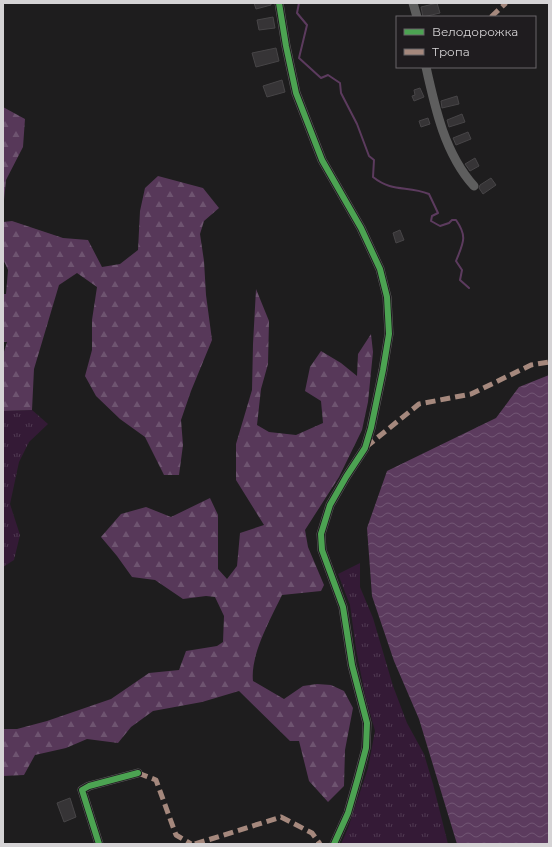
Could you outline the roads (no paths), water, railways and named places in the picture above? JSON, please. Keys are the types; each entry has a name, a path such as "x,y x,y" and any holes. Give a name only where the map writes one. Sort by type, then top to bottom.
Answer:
{"street":[{"path":"279,3 296,93 322,160 361,228 380,269 387,297 389,334 371,428 365,448 346,476 330,505 322,534 322,550 344,606 352,665 367,723 366,748 358,778 348,813 334,844"},
{"path":"413,3 416,16"},
{"path":"426,68 438,116 449,146 465,176 474,186"},
{"path":"99,844 82,790 89,786 138,773"}],"water":[{"path":"549,375 549,844 457,844 419,719 394,661 372,596 367,528 387,471 496,418 519,387"}],"waterway":[{"path":"299,3 297,13 307,25 299,58 321,78 328,75 340,83 341,93 357,124 369,156 374,160 373,177 387,185 421,191 429,194 438,213 432,216 431,221 440,226 449,223 452,220 456,220 460,226 463,236 461,249 456,261 462,270 460,280 469,288"}]}
